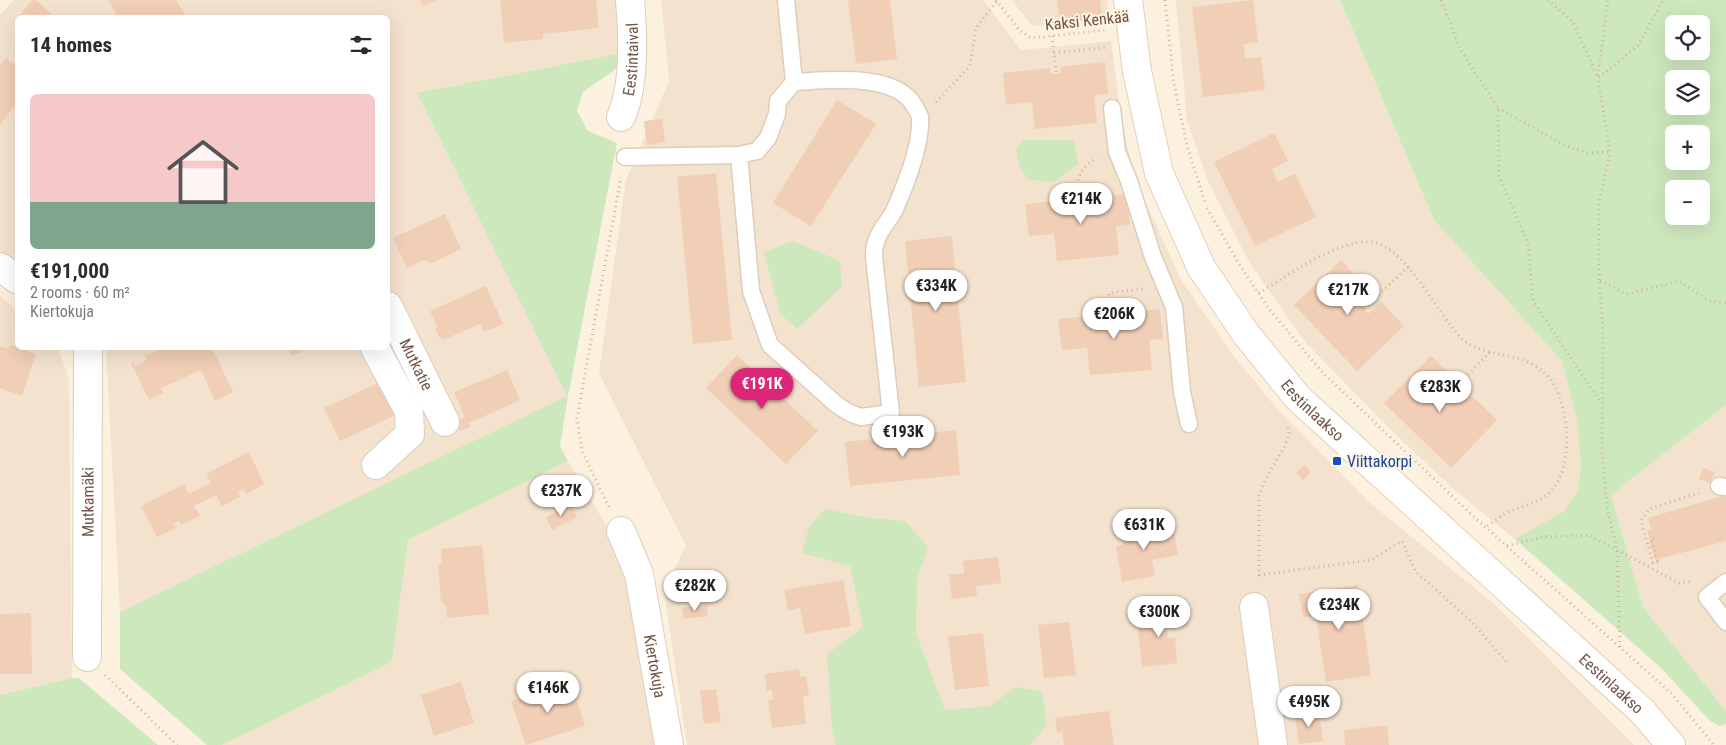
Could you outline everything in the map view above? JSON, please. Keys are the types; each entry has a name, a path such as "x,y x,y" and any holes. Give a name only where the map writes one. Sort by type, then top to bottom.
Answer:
{"street":[{"name":"Eestintaival","path":"621,117 627,103 634,38 630,0"},
{"name":"Eestinlaakso","path":"1128,0 1137,71 1159,173 1201,268 1246,334 1298,398 1642,712 1671,745"},
{"path":"0,267 15,278"},
{"name":"Mutkatie","path":"390,310 445,422"},
{"name":"Mutkamäki","path":"87,657 88,350"},
{"path":"376,350 409,411 410,434 376,465"},
{"name":"Kiertokuja","path":"621,531 639,574 669,745"},
{"path":"1254,606 1273,745"}],"lane":[{"path":"625,157 739,155 758,151 768,138 777,114 778,101 794,82 786,0"},
{"path":"739,155 751,291 770,346 850,414 861,417 891,414 874,257 876,240 894,212 910,172 918,139 920,116 912,100 901,92 882,84 842,80 794,82"},
{"path":"1112,108 1117,152 1129,181 1153,257 1174,307 1182,392 1189,424"},
{"path":"1726,582 1707,597 1726,622"}],"path":[{"name":"Kaksi Kenkää","path":"997,0 1019,30 1031,38 1132,29 1168,21"},
{"path":"931,107 970,66 976,28 997,0"},
{"path":"1165,0 1174,84 1187,146 1205,205 1239,264 1269,309 1324,373 1485,527 1671,693 1714,745"},
{"path":"1441,0 1460,49 1498,108 1564,145 1587,153 1610,152"},
{"path":"1548,0 1573,22 1598,78 1610,152 1599,203 1599,280 1603,330 1602,454 1607,508 1617,550 1620,648"},
{"path":"1598,78 1608,0"},
{"path":"1598,78 1638,46 1663,0"},
{"path":"1052,36 1056,74"},
{"path":"1054,52 1108,47"},
{"path":"1498,108 1499,176 1528,244 1533,301 1601,402"},
{"path":"1078,205 1076,184 1080,173 1090,162 1104,155 1117,152"},
{"path":"621,531 582,451 577,418 625,157"},
{"path":"1259,294 1316,259 1348,245 1372,242 1392,250 1461,338 1478,348 1520,358 1545,372 1553,384 1562,405 1566,433 1565,465 1561,478 1543,498 1505,514 1485,527"},
{"path":"1364,309 1408,268"},
{"path":"1599,280 1626,294 1679,281 1708,300 1726,303"},
{"path":"1111,320 1109,292 1144,289 1164,282"},
{"path":"1447,396 1492,351"},
{"path":"1254,606 1259,576 1259,495 1268,474 1285,446 1289,433 1288,425"},
{"path":"1654,538 1651,539 1658,562 1653,563 1641,521 1649,509 1723,487"},
{"path":"1507,546 1542,537 1589,535 1679,583 1690,582 1707,597"},
{"path":"1259,576 1370,560 1402,541 1415,571 1472,622 1508,664"},
{"path":"87,657 177,745"}],"shaded area":[{"path":"14,0 615,0 621,53 417,93 568,396 120,612 106,350 390,350 390,15 15,15 15,263 0,251 0,15"},
{"path":"661,0 983,0 1021,50 1111,41 1122,124 1137,183 1181,280 1234,356 1277,409 1370,503 1493,603 1634,745 687,745 664,591 686,546 599,373 626,180 669,81"},
{"path":"1012,0 1107,0 1109,19 1032,26"},
{"path":"1176,0 1340,0 1434,220 1562,361 1577,421 1581,467 1577,492 1564,511 1515,539 1457,492 1399,438 1306,343 1249,262 1208,181 1187,120"},
{"path":"0,296 15,308 15,350 59,350 69,378 72,678 0,695"},
{"path":"1726,405 1726,711 1643,607 1611,495"},
{"path":"568,461 623,554 654,745 222,745 392,662 408,540"}],"green space":[{"path":"1340,0 1726,0 1726,405 1611,495 1643,607 1726,711 1726,724 1720,726 1710,721 1661,668 1515,539 1564,511 1577,492 1581,467 1577,421 1562,361 1434,220"},
{"path":"621,53 616,69 583,92 577,111 588,131 617,143 560,446 568,461 408,540 392,662 222,745 207,745 120,669 120,612 567,396 417,93"},
{"path":"1023,140 1074,140 1078,164 1055,182 1029,180 1020,168 1016,149"},
{"path":"793,241 840,261 842,287 797,329 780,314 764,252"},
{"path":"825,509 869,518 905,521 928,547 917,579 916,633 945,710 990,706 1015,687 1042,691 1047,725 1030,745 836,745 832,730 827,654 863,627 850,566 802,553 809,527"},
{"path":"79,678 158,745 0,745 0,695"}],"building":[{"path":"32,0 36,0 53,15 20,15"},
{"path":"108,0 176,0 185,15 116,15"},
{"path":"420,0 436,0 423,6"},
{"path":"500,0 596,0 599,28 543,34 543,39 504,43"},
{"path":"848,0 890,0 897,59 856,64"},
{"path":"1057,0 1100,0 1102,19 1060,23"},
{"path":"1253,0 1258,42 1244,44 1245,59 1261,57 1265,90 1203,97 1192,7"},
{"path":"6,58 15,65 15,105 0,125 0,66"},
{"path":"1105,62 1108,94 1094,95 1097,123 1035,129 1032,102 1006,105 1003,73 1050,68 1051,74 1061,73 1060,67"},
{"path":"837,100 876,124 811,226 773,203"},
{"path":"662,119 665,142 647,145 644,121"},
{"path":"1274,133 1288,161 1272,169 1278,182 1295,174 1316,217 1255,246 1214,162"},
{"path":"716,173 732,340 693,344 677,177"},
{"path":"1127,194 1130,225 1116,226 1119,255 1057,261 1054,234 1029,236 1025,204 1073,199 1073,206 1083,205 1082,199"},
{"path":"445,214 461,249 432,263 423,260 407,268 393,238"},
{"path":"952,236 966,382 919,387 905,241"},
{"path":"1341,260 1371,292 1358,303 1368,314 1381,302 1404,326 1357,371 1294,305"},
{"path":"486,286 503,324 484,332 480,324 443,340 439,337 430,311"},
{"path":"1160,309 1163,339 1149,340 1152,370 1090,375 1087,348 1062,350 1058,319 1106,314 1106,320 1116,319 1115,313"},
{"path":"10,345 15,347 15,350 24,350 36,354 22,396 0,388 0,346 8,349"},
{"path":"159,350 213,350 233,392 215,401 201,370 161,388 163,393 149,400 131,363 133,362 135,366 147,360 145,356"},
{"path":"289,350 305,350 292,356"},
{"path":"737,355 818,431 786,464 706,388"},
{"path":"1431,356 1454,377 1441,390 1452,401 1464,388 1497,420 1451,468 1384,403"},
{"path":"507,370 520,400 469,423 470,427 460,431 455,421 465,417 454,392"},
{"path":"384,380 400,413 340,441 324,408"},
{"path":"956,430 960,475 850,486 845,442"},
{"path":"249,452 264,484 246,494 243,489 238,492 240,497 222,506 216,495 194,506 200,516 181,525 179,521 173,524 176,528 157,537 141,506 184,484 189,494 211,483 206,474"},
{"path":"1305,465 1311,472 1303,480 1296,473"},
{"path":"1703,468 1715,472 1710,483 1699,479"},
{"path":"1726,495 1726,541 1655,560 1647,530 1651,529 1648,518"},
{"path":"571,504 577,517 552,530 546,517"},
{"path":"1173,526 1178,555 1152,560 1155,576 1122,582 1116,546 1123,545 1121,531 1147,527 1148,530"},
{"path":"482,545 489,614 447,618 446,605 441,602 438,566 442,562 441,549"},
{"path":"998,557 1001,583 976,586 977,596 952,599 949,575 964,573 963,561"},
{"path":"843,580 851,626 805,634 800,608 788,611 784,590"},
{"path":"1358,585 1371,675 1326,682 1316,616 1303,617 1299,594"},
{"path":"707,605 708,616 684,619 682,608"},
{"path":"1187,612 1188,627 1167,629 1168,638 1175,638 1177,663 1142,667 1137,618"},
{"path":"31,613 32,674 0,674 0,614"},
{"path":"1069,622 1076,675 1044,678 1038,625"},
{"path":"983,633 989,686 955,690 948,637"},
{"path":"799,669 800,677 806,676 809,696 803,697 806,724 772,728 768,701 773,700 772,690 767,691 765,674"},
{"path":"461,682 474,723 434,736 421,695"},
{"path":"571,682 585,726 526,745 511,701 548,689 550,693 557,691 556,687"},
{"path":"716,689 721,722 704,724 700,691"},
{"path":"1109,711 1114,745 1064,745 1062,732 1057,733 1055,718"},
{"path":"1319,713 1323,741 1299,744 1295,716"},
{"path":"1387,725 1389,745 1345,745 1344,730"}],"place":[{"name":"Viittakorpi","path":"1337,461"}]}
